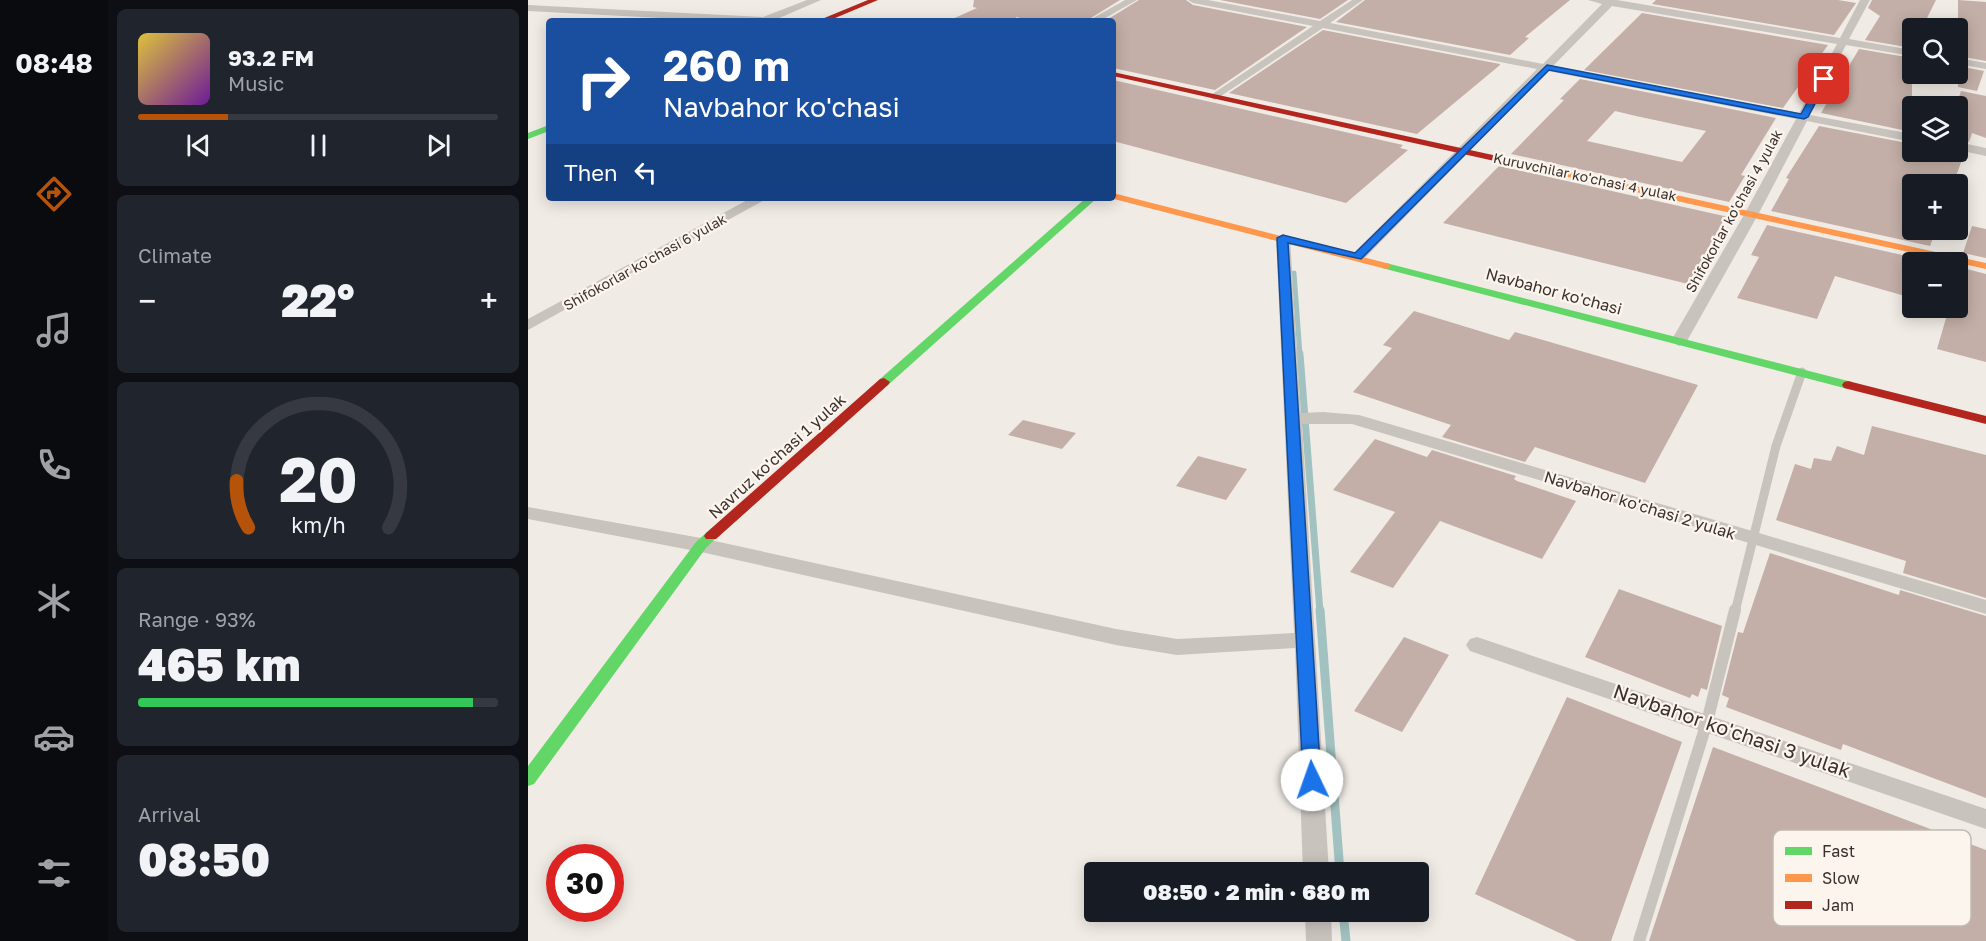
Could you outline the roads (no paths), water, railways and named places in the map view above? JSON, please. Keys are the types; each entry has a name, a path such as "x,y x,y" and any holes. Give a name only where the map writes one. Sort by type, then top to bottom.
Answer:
{"street":[{"path":"771,18 816,0"},
{"path":"829,18 874,0"},
{"path":"1098,18 1132,0"},
{"path":"1193,0 1902,136"},
{"path":"1215,97 1358,0"},
{"path":"1593,0 1610,1 1902,51"},
{"name":"Shifokorlar ko'chasi 4 yulak","path":"1678,340 1752,213 1865,0"},
{"path":"1358,257 1462,150 1547,68 1610,1"},
{"path":"528,8 709,18"},
{"path":"1968,63 1986,66"},
{"name":"Kuruvchilar ko'chasi 4 yulak","path":"1116,75 1986,266"},
{"path":"528,136 546,129"},
{"path":"1968,148 1986,152"},
{"name":"Navbahor ko'chasi","path":"1116,197 1986,420"},
{"name":"Shifokorlar ko'chasi 6 yulak","path":"528,325 755,201"},
{"name":"Navruz ko'chasi 1 yulak","path":"528,779 701,546 1089,201"},
{"path":"1283,238 1298,418 1315,862"},
{"name":"Navbahor ko'chasi 2 yulak","path":"1298,418 1353,419 1986,607"},
{"path":"528,513 701,546 1116,637 1177,647 1305,640"},
{"name":"Navbahor ko'chasi 3 yulak","path":"1477,645 1986,819"},
{"path":"1318,922 1319,941"}],"lane":[{"path":"1639,941 1707,722 1776,446 1802,372"}],"waterway":[{"path":"1294,273 1300,355"},
{"path":"1300,354 1320,612"},
{"path":"1320,610 1339,862"},
{"path":"1344,922 1346,941"}]}
